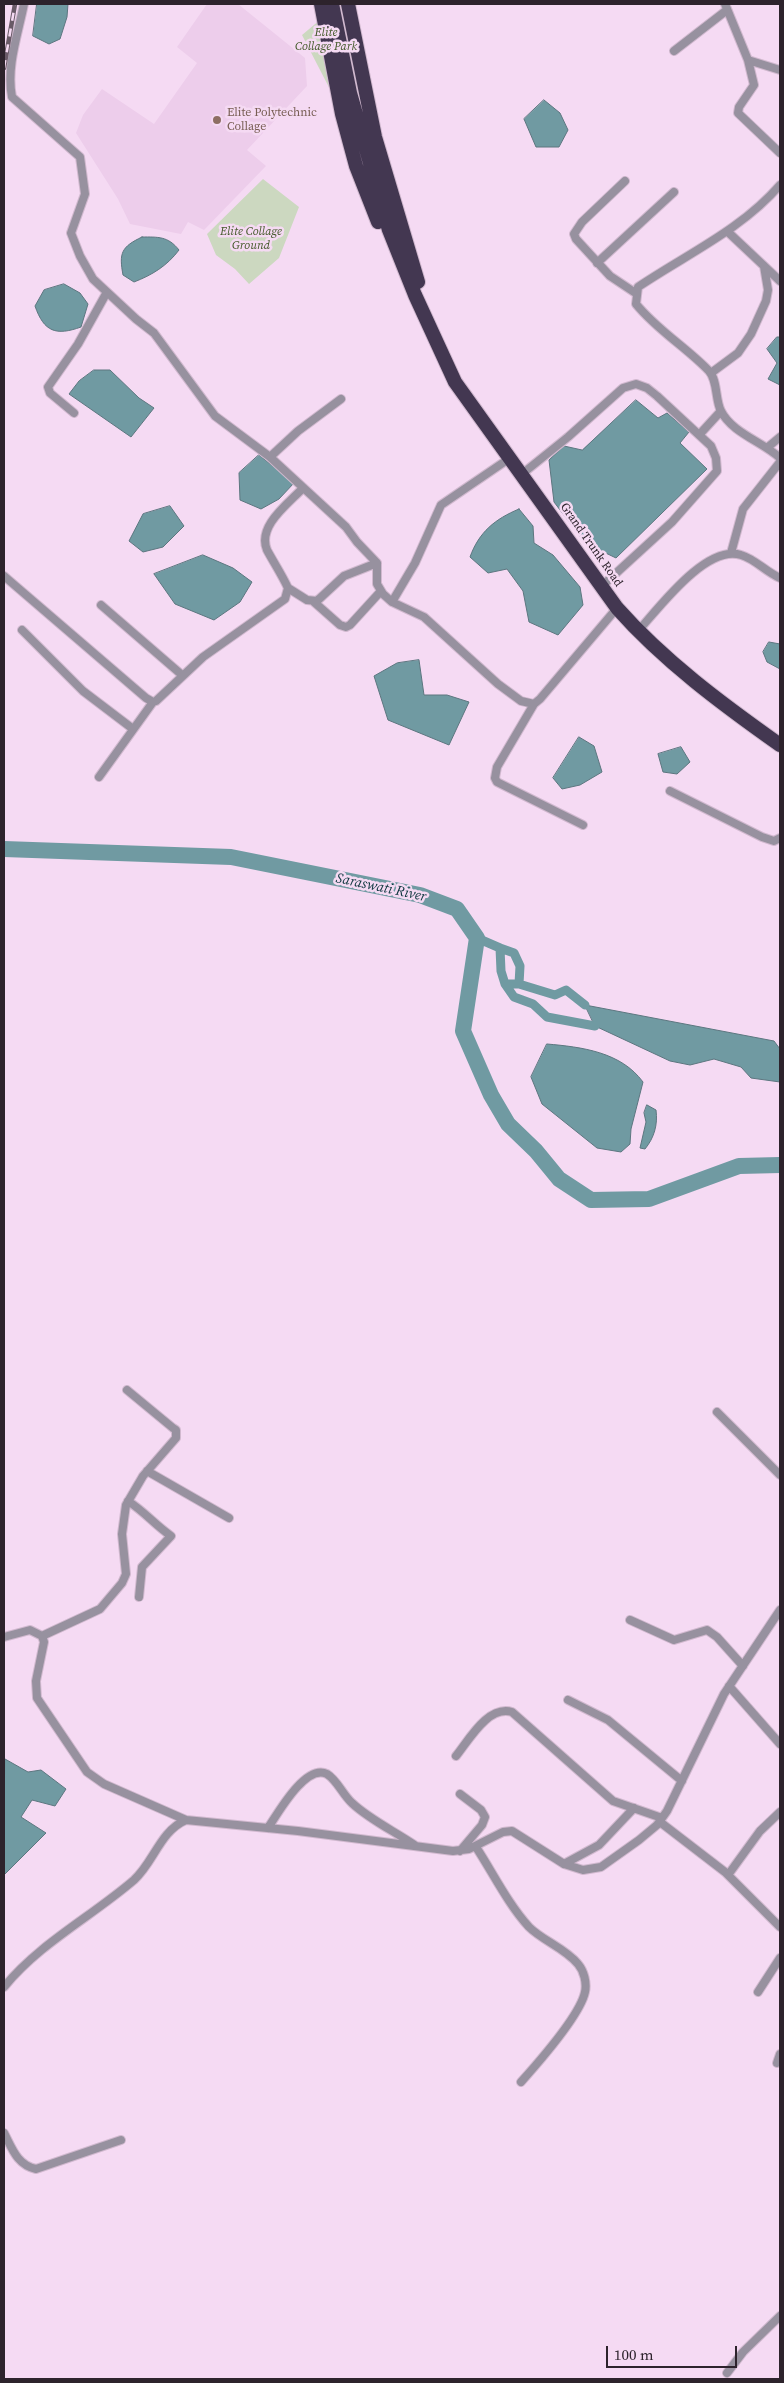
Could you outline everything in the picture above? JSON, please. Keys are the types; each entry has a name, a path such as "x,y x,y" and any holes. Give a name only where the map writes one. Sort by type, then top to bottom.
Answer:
{"highway":[{"path":"313,4 332,97 346,148 363,184 397,270 429,339 455,382"},
{"path":"321,4 342,114 426,320"},
{"path":"332,4 350,93 362,165 363,184"},
{"path":"348,4 375,137 422,295 426,320"},
{"name":"Grand Trunk Road","path":"426,320 455,382 617,608 638,631 729,709 780,744"}],"street":[{"path":"24,4 10,76 12,98 80,157 85,194 71,232 80,256 93,279 154,333 215,416 270,457 346,527 377,563 377,584 380,591 392,602 424,617 498,684 521,701 534,704"},
{"path":"674,52 726,7 748,60 754,84 739,107 738,113 780,153"},
{"path":"748,60 780,70"},
{"path":"625,181 576,228 574,234 576,239 610,276 637,294"},
{"path":"780,185 769,198 728,232 638,287 636,304 647,318 711,373 720,411 740,431 768,447 780,458"},
{"path":"598,263 674,192"},
{"path":"728,232 779,279"},
{"path":"711,373 738,353 751,334 766,301 768,290 764,266"},
{"path":"74,413 50,393 48,387 78,344 108,292"},
{"path":"522,474 568,438 623,388 636,384 647,388 657,396 710,446 716,458 717,471 672,522 602,586"},
{"path":"270,457 298,431 341,399"},
{"path":"699,435 720,411"},
{"path":"768,447 780,436"},
{"path":"392,602 414,563 441,505 510,458"},
{"path":"731,553 743,509 780,462"},
{"path":"303,488 265,532 267,549 288,588 306,600 314,602 340,625 346,627 350,625 380,591"},
{"path":"638,631 708,560 731,553 748,558 780,578"},
{"path":"314,602 344,576 377,563"},
{"path":"4,576 153,702"},
{"path":"99,778 153,702 159,699 203,657 280,603 287,594 288,588"},
{"path":"101,605 182,675"},
{"path":"583,825 497,782 497,767 534,704 617,608"},
{"path":"22,630 83,691 133,729"},
{"path":"670,791 762,837 774,841 780,838"},
{"path":"42,1636 100,1609 122,1583 126,1574 122,1534 128,1502 147,1471 174,1442 176,1430 127,1390"},
{"path":"717,1412 780,1475"},
{"path":"147,1471 229,1518"},
{"path":"128,1502 147,1514 156,1525 171,1536 142,1567 139,1597"},
{"path":"4,1637 30,1630 42,1636 44,1642 36,1681 36,1698 87,1772 104,1784 186,1820 460,1851 476,1847 503,1832 512,1831 564,1864 583,1870 601,1868 633,1845 661,1820 717,1707 780,1610"},
{"path":"630,1620 674,1640 707,1630 717,1637 743,1666"},
{"path":"729,1686 780,1744"},
{"path":"568,1700 608,1720 682,1781"},
{"path":"456,1756 485,1721 500,1711 512,1712 602,1793 620,1805 634,1808 661,1820 728,1875 780,1927"},
{"path":"268,1828 297,1788 313,1774 322,1773 331,1778 354,1805 418,1847"},
{"path":"460,1794 481,1810 485,1817 482,1825 460,1851"},
{"path":"564,1864 599,1845 634,1808"},
{"path":"728,1875 760,1831 780,1812"},
{"path":"4,1988 38,1952 134,1879 149,1863 167,1834 177,1824 186,1820"},
{"path":"476,1847 520,1916 534,1931 575,1961 583,1971 585,1980 586,1991 582,2000 559,2037 521,2082"},
{"path":"758,1992 780,1958"},
{"path":"776,2063 780,2054"},
{"path":"4,2133 18,2158 24,2164 36,2169 121,2140"},
{"path":"727,2373 743,2352 780,2316"}],"shaded area":[{"path":"37,4 68,4 67,17 60,39 49,44 33,36"},
{"name":"Elite Polytechnic Collage","path":"207,4 238,4 305,58 307,86 247,150 266,166 204,230 188,222 181,234 130,224 118,199 76,133 83,115 102,89 154,124 197,63 177,47"},
{"path":"544,100 560,113 568,130 559,147 536,147 524,119"},
{"path":"142,237 158,237 167,240 179,250 159,269 134,282 123,275 121,261 126,248"},
{"path":"64,284 80,293 88,304 81,327 65,331 52,330 42,322 35,306 44,290"},
{"path":"777,337 780,337 780,385 768,379 777,363 767,349"},
{"path":"94,370 110,370 139,398 154,408 131,437 69,394 79,381"},
{"path":"636,400 658,418 667,413 689,432 680,443 707,469 616,558 585,543 554,502 549,460 564,446 582,450"},
{"path":"259,455 294,483 279,499 261,509 240,500 239,473"},
{"path":"170,506 184,526 163,547 143,552 129,541 143,514"},
{"path":"519,509 533,526 534,543 553,555 580,587 583,605 558,635 529,622 523,591 507,569 488,573 470,557 478,540 489,527 502,517"},
{"path":"203,555 233,568 252,582 240,602 214,620 175,604 154,574"},
{"path":"769,642 780,644 780,669 767,662 763,652"},
{"path":"419,660 424,695 447,695 469,702 449,745 388,720 374,676 397,663"},
{"path":"579,737 594,746 602,772 580,785 562,789 553,778"},
{"path":"681,747 690,762 677,774 663,772 658,754"},
{"path":"585,1005 774,1041 780,1049 780,1082 751,1078 741,1067 714,1059 690,1065 670,1061 595,1026"},
{"path":"547,1044 587,1049 600,1053 624,1064 643,1082 631,1129 630,1144 621,1152 597,1148 542,1104 531,1077"},
{"path":"647,1105 656,1110 656,1126 653,1136 645,1149 640,1148 646,1122 644,1113"},
{"path":"5,1759 28,1772 41,1770 66,1789 55,1806 32,1800 21,1817 46,1833 4,1875"}],"green space":[{"name":"Elite Collage Park","path":"327,14 335,99 302,35"},
{"name":"Elite Collage Ground","path":"263,179 299,207 279,258 249,284 235,269 216,255 207,234"}],"waterway":[{"name":"Saraswati River","path":"4,849 231,857 420,895 457,909 477,938 463,1031 491,1095 508,1124 536,1151 559,1179 591,1200 649,1199 739,1166 780,1165"},
{"path":"477,938 500,948 501,971 505,984 514,997 533,1004 547,1017 595,1026"},
{"path":"500,948 514,953 520,966 519,984"},
{"path":"505,984 519,984 555,995 566,990 585,1005"}],"railway":[{"path":"4,68 15,4"}],"place":[{"name":"Elite Polytechnic Collage","path":"217,120"}]}
